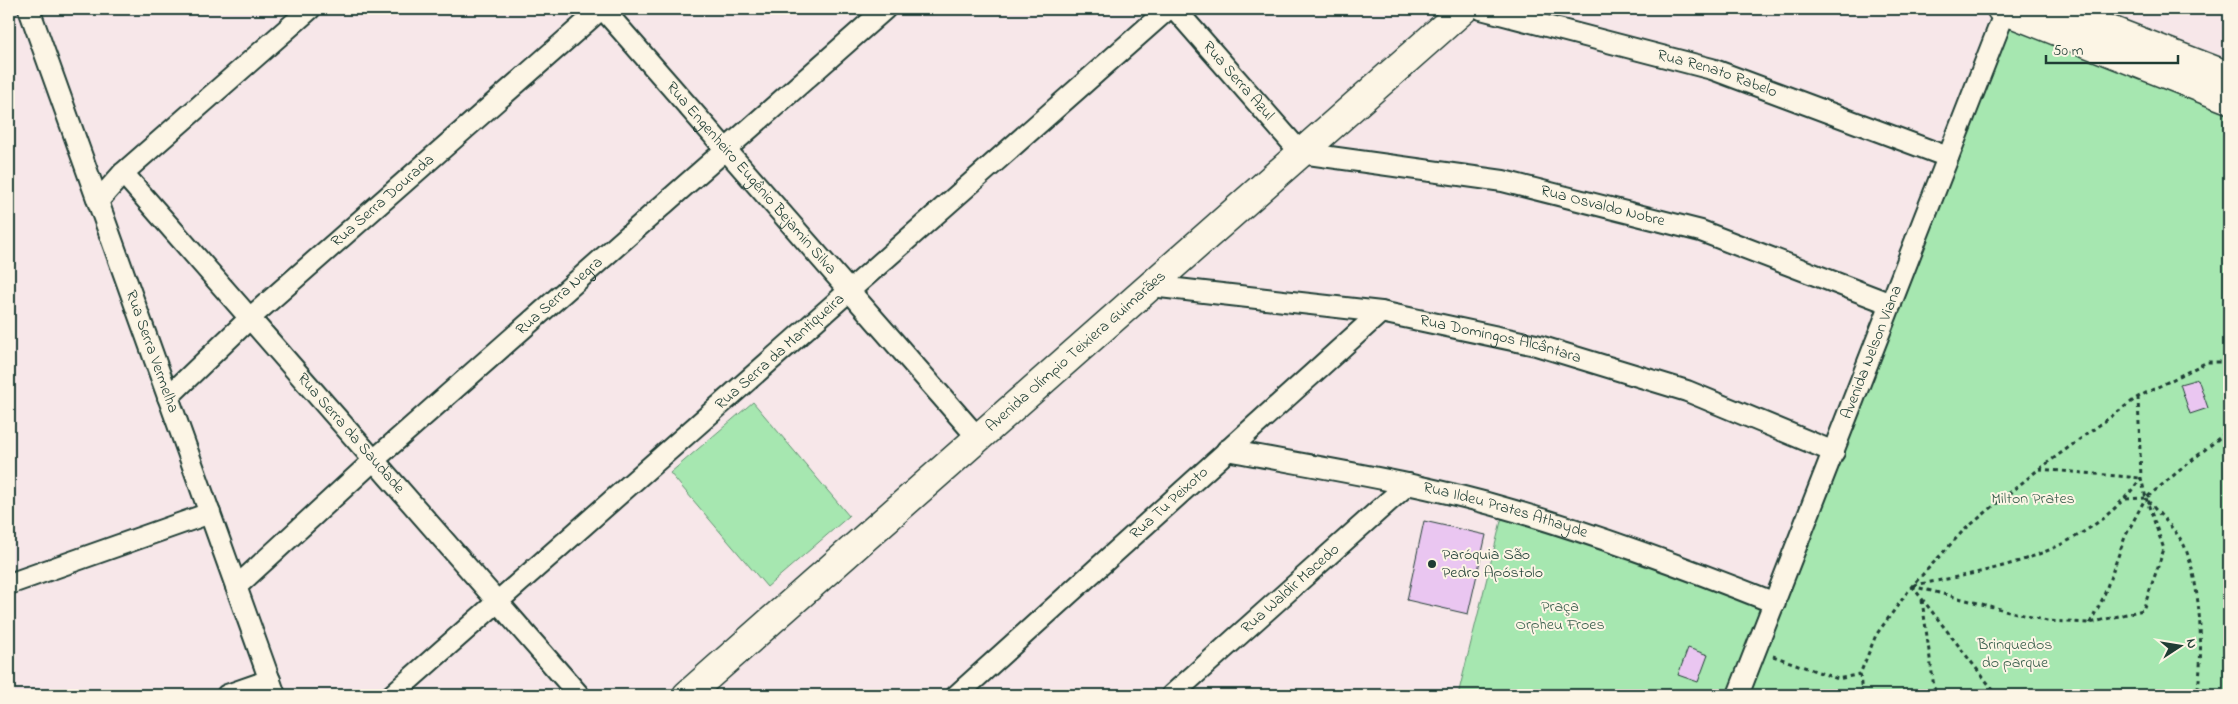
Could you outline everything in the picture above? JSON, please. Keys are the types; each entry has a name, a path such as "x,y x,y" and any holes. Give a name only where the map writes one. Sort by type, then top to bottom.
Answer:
{"street":[{"name":"Rua Serra Vermelha","path":"29,9 272,688"},
{"path":"98,201 123,173 310,9"},
{"name":"Rua Engenheiro Eugênio Bejamin Silva","path":"602,9 978,438"},
{"name":"Rua Serra Dourada","path":"168,397 250,318 602,9"},
{"name":"Rua Serra Negra","path":"236,587 374,460 885,9"},
{"name":"Rua Serra da Mantiqueira","path":"392,695 1168,9"},
{"name":"Rua Serra Azul","path":"1175,9 1301,153"},
{"name":"Avenida Olímpio Teixiera Guimarães","path":"687,695 1464,9"},
{"name":"Rua Renato Rabelo","path":"1481,9 1712,69 1948,157"},
{"path":"2004,9 2229,99"},
{"name":"Avenida Nelson Viana","path":"1738,695 1834,452 2004,9"},
{"path":"2056,9 2088,15 2229,76"},
{"name":"Rua Osvaldo Nobre","path":"1301,153 1503,181 1701,231 1891,304"},
{"name":"Rua Serra da Saudade","path":"123,173 579,695"},
{"name":"Rua Domingos Alcântara","path":"1151,286 1381,312 1536,344 1687,391 1834,452"},
{"name":"Rua Tu Peixoto","path":"957,695 1381,312"},
{"name":"Rua Ildeu Prates Athayde","path":"1227,450 1408,484 1507,508 1647,553 1775,603"},
{"name":"Rua Waldir Macedo","path":"1172,695 1408,484"},
{"path":"9,584 210,513"},
{"path":"227,695 272,688"}],"path":[{"path":"1862,695 1860,674 1876,635 1912,586 1963,531 2040,469 2138,397 2207,362 2229,362"},
{"path":"1912,586 2047,621 2090,623 2143,610 2164,549 2141,478 2138,397"},
{"path":"2090,623 2103,598 2125,537 2146,498 2229,430"},
{"path":"2040,469 2141,478"},
{"path":"1912,586 1982,573 2035,557 2072,540 2126,498 2141,478"},
{"path":"2126,498 2146,498"},
{"path":"2146,498 2184,544 2198,596 2201,674 2197,695"},
{"path":"1912,586 1997,695"},
{"path":"1922,600 1935,695"},
{"path":"1756,650 1838,679 1860,674"}],"green space":[{"name":"Milton Prates","path":"2009,13 2229,101 2229,695 1750,695"},
{"path":"753,402 849,516 767,587 670,473"},
{"name":"Praça Orpheu Froes","path":"1502,517 1644,557 1767,605 1731,695 1458,695"}],"building":[{"path":"2198,379 2208,408 2190,414 2180,384"},
{"path":"1424,521 1486,535 1468,614 1407,600"},
{"path":"1688,648 1708,655 1698,682 1678,675"}],"place":[{"name":"Paróquia São Pedro Apóstolo","path":"1432,564"}],"park label":[{"name":"Brinquedos do parque","path":"2015,654"}]}
